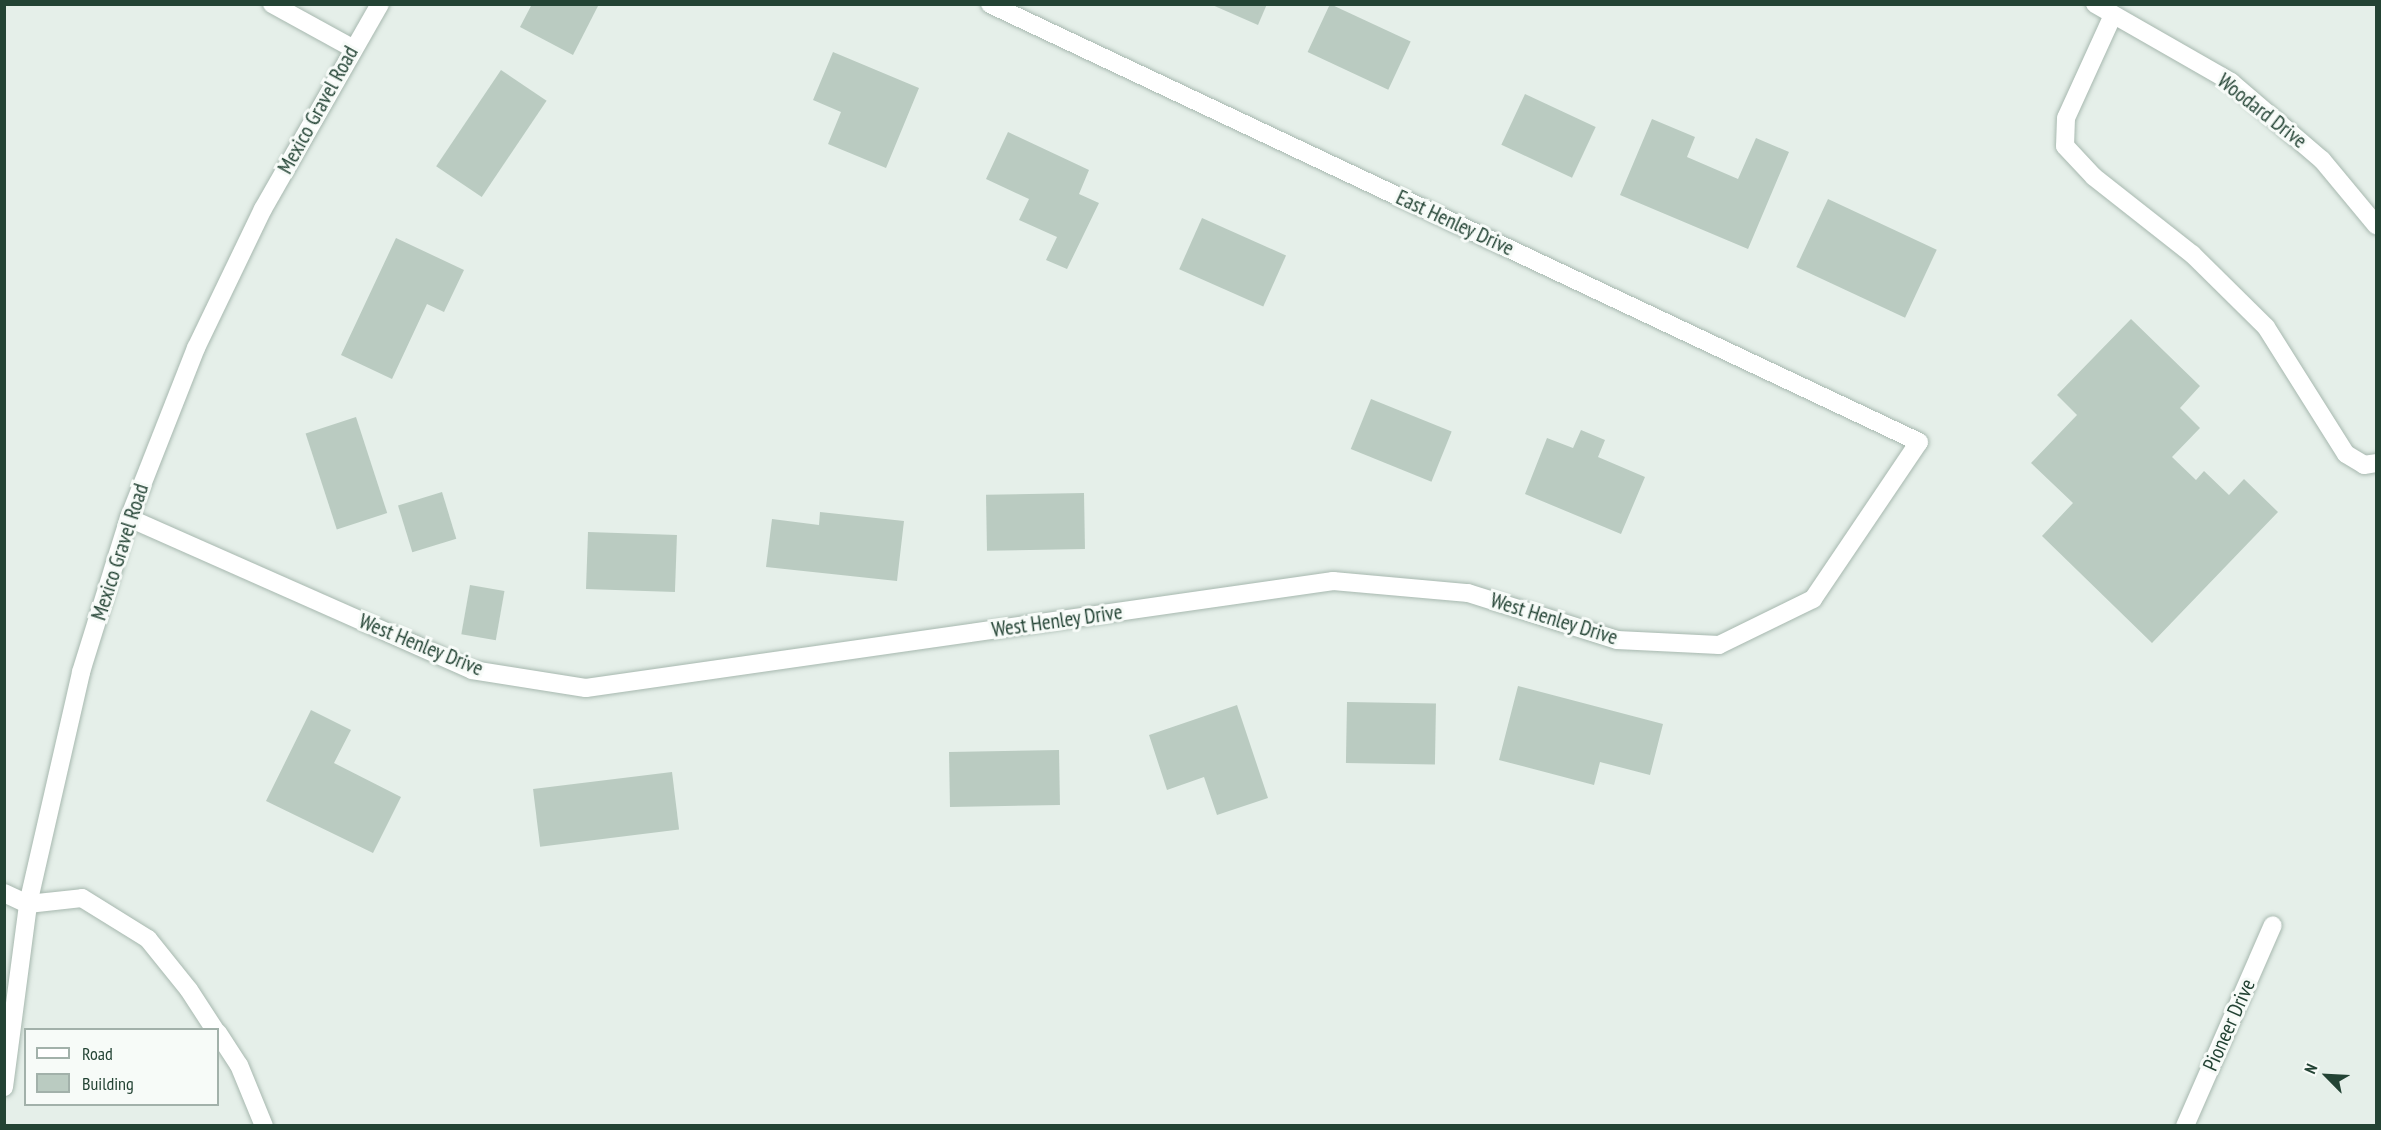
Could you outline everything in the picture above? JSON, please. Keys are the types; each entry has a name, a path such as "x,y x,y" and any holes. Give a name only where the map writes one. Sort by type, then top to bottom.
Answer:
{"street":[{"path":"272,4 352,48"},
{"name":"Mexico Gravel Road","path":"4,1087 28,904 81,672 129,518 201,337 263,208 352,48 380,4"},
{"name":"East Henley Drive","path":"990,4 1919,442"},
{"name":"Woodard Drive","path":"2095,4 2231,82 2322,160 2376,225"},
{"path":"2113,15 2066,118 2065,146 2094,177 2192,254 2266,327 2346,454 2364,465 2376,463"},
{"name":"West Henley Drive","path":"129,518 472,670 586,688 1333,581 1468,593 1617,640 1719,645 1813,599 1919,442"},
{"path":"4,893 28,904 82,898 148,939 189,990 214,1028"},
{"name":"Pioneer Drive","path":"2185,1125 2273,925"},
{"path":"219,1036 238,1065 264,1125"}],"building":[{"path":"532,4 599,4 573,55 520,27"},
{"path":"1210,4 1267,4 1258,25"},
{"path":"1330,4 1411,42 1388,90 1308,52"},
{"path":"833,52 919,88 886,168 828,144 841,112 813,100"},
{"path":"501,70 547,101 482,197 436,166"},
{"path":"1525,94 1596,127 1572,178 1501,145"},
{"path":"1652,119 1695,137 1687,157 1738,179 1756,138 1789,152 1748,249 1620,195"},
{"path":"1008,132 1089,170 1079,194 1099,203 1067,269 1046,260 1057,237 1019,220 1029,199 986,179"},
{"path":"1828,199 1937,250 1905,318 1796,267"},
{"path":"1202,218 1286,255 1263,307 1179,269"},
{"path":"396,238 464,270 444,312 427,304 392,379 341,355"},
{"path":"2131,319 2200,386 2180,408 2200,428 2172,457 2196,480 2204,471 2229,495 2244,479 2278,512 2152,643 2042,536 2073,503 2031,463 2077,415 2057,395"},
{"path":"1371,399 1452,432 1431,482 1351,449"},
{"path":"356,417 387,513 337,529 306,433"},
{"path":"1581,430 1605,440 1598,457 1645,477 1621,534 1525,494 1547,438 1573,448"},
{"path":"442,492 456,539 412,552 398,505"},
{"path":"1084,493 1085,549 987,551 986,495"},
{"path":"820,512 904,521 897,581 766,567 772,519 819,525"},
{"path":"588,532 677,535 675,592 586,589"},
{"path":"470,585 504,591 496,640 461,634"},
{"path":"1518,686 1663,724 1650,775 1600,762 1594,785 1499,760"},
{"path":"1347,702 1436,704 1435,765 1346,763"},
{"path":"1237,705 1268,798 1217,815 1204,777 1167,790 1149,735"},
{"path":"311,710 351,730 334,763 401,797 373,853 266,801"},
{"path":"1059,750 1060,805 950,807 949,752"},
{"path":"672,772 679,830 540,847 533,789"}]}
